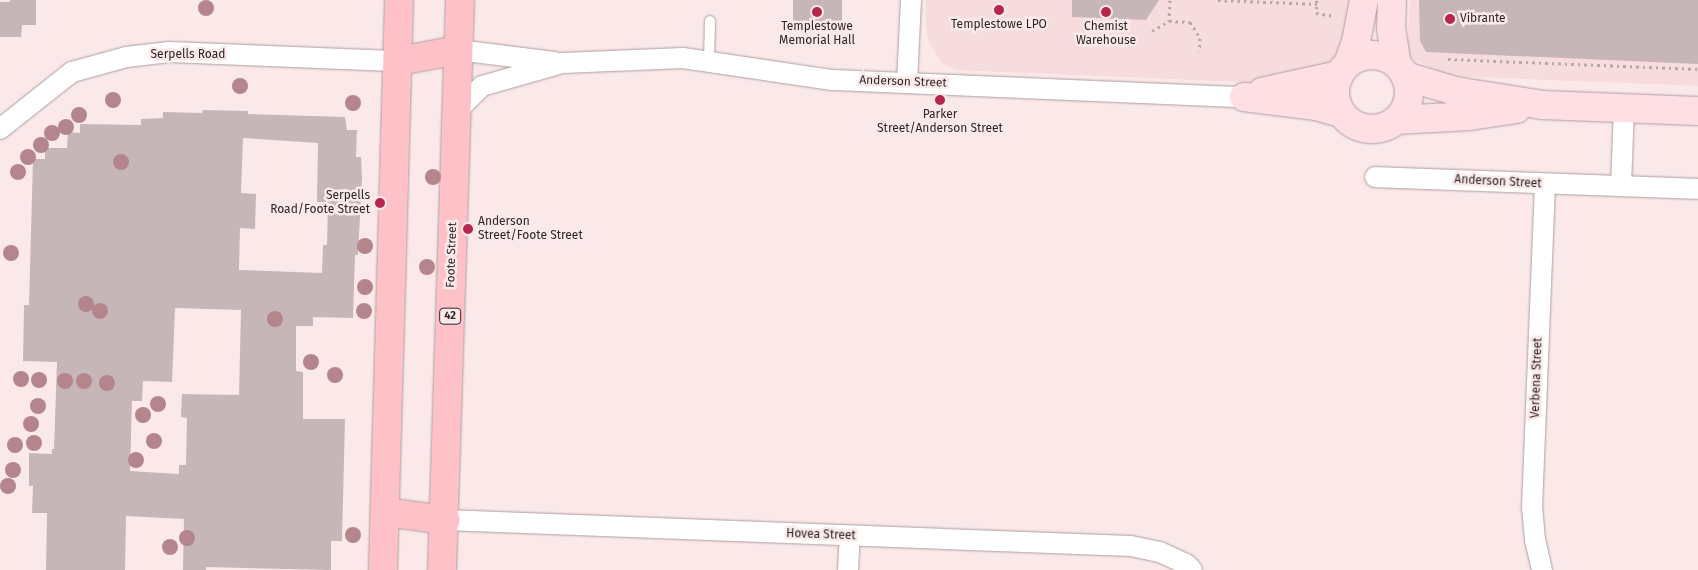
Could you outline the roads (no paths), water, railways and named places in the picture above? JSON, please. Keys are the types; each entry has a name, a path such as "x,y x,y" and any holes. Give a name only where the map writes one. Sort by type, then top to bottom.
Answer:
{"main road":[{"path":"383,570 399,61 399,0"},
{"name":"Foote Street","path":"442,570 460,0"},
{"path":"1364,0 1356,42 1343,69 1335,94 1342,113 1350,122 1361,127 1373,129 1385,127 1396,120 1403,111 1408,99 1408,87 1401,70 1391,28 1392,0"},
{"path":"399,61 458,50"},
{"path":"1343,69 1356,58 1378,56 1401,70 1456,91 1542,105 1698,111"},
{"name":"Anderson Street","path":"1244,97 1343,69"},
{"name":"Anderson Street","path":"1244,97 1316,106 1342,113"},
{"path":"1396,120 1470,116 1542,105"},
{"path":"385,512 445,520"}],"street":[{"path":"907,82 911,0"},
{"name":"Anderson Street","path":"458,50 563,63 683,58 832,80 1244,97"},
{"name":"Serpells Road","path":"0,129 72,72 126,57 170,52 399,61"},
{"name":"Anderson Street","path":"457,112 482,86 563,63"},
{"path":"1621,186 1624,108"},
{"name":"Anderson Street","path":"1375,177 1698,189"},
{"name":"Verbena Street","path":"1542,570 1535,540 1532,508 1545,184"},
{"name":"Hovea Street","path":"445,520 1131,546 1160,552 1186,564 1192,570"},
{"path":"848,570 850,536"}],"lane":[{"path":"709,61 710,22"}],"place":[{"name":"Templestowe LPO","path":"999,10"},
{"name":"Templestowe Memorial Hall","path":"817,12"},
{"name":"Chemist Warehouse","path":"1106,12"},
{"name":"Vibrante","path":"1450,19"},
{"name":"Parker Street/Anderson Street","path":"940,100"},
{"name":"Serpells Road/Foote Street","path":"380,203"},
{"name":"Anderson Street/Foote Street","path":"468,229"}]}
